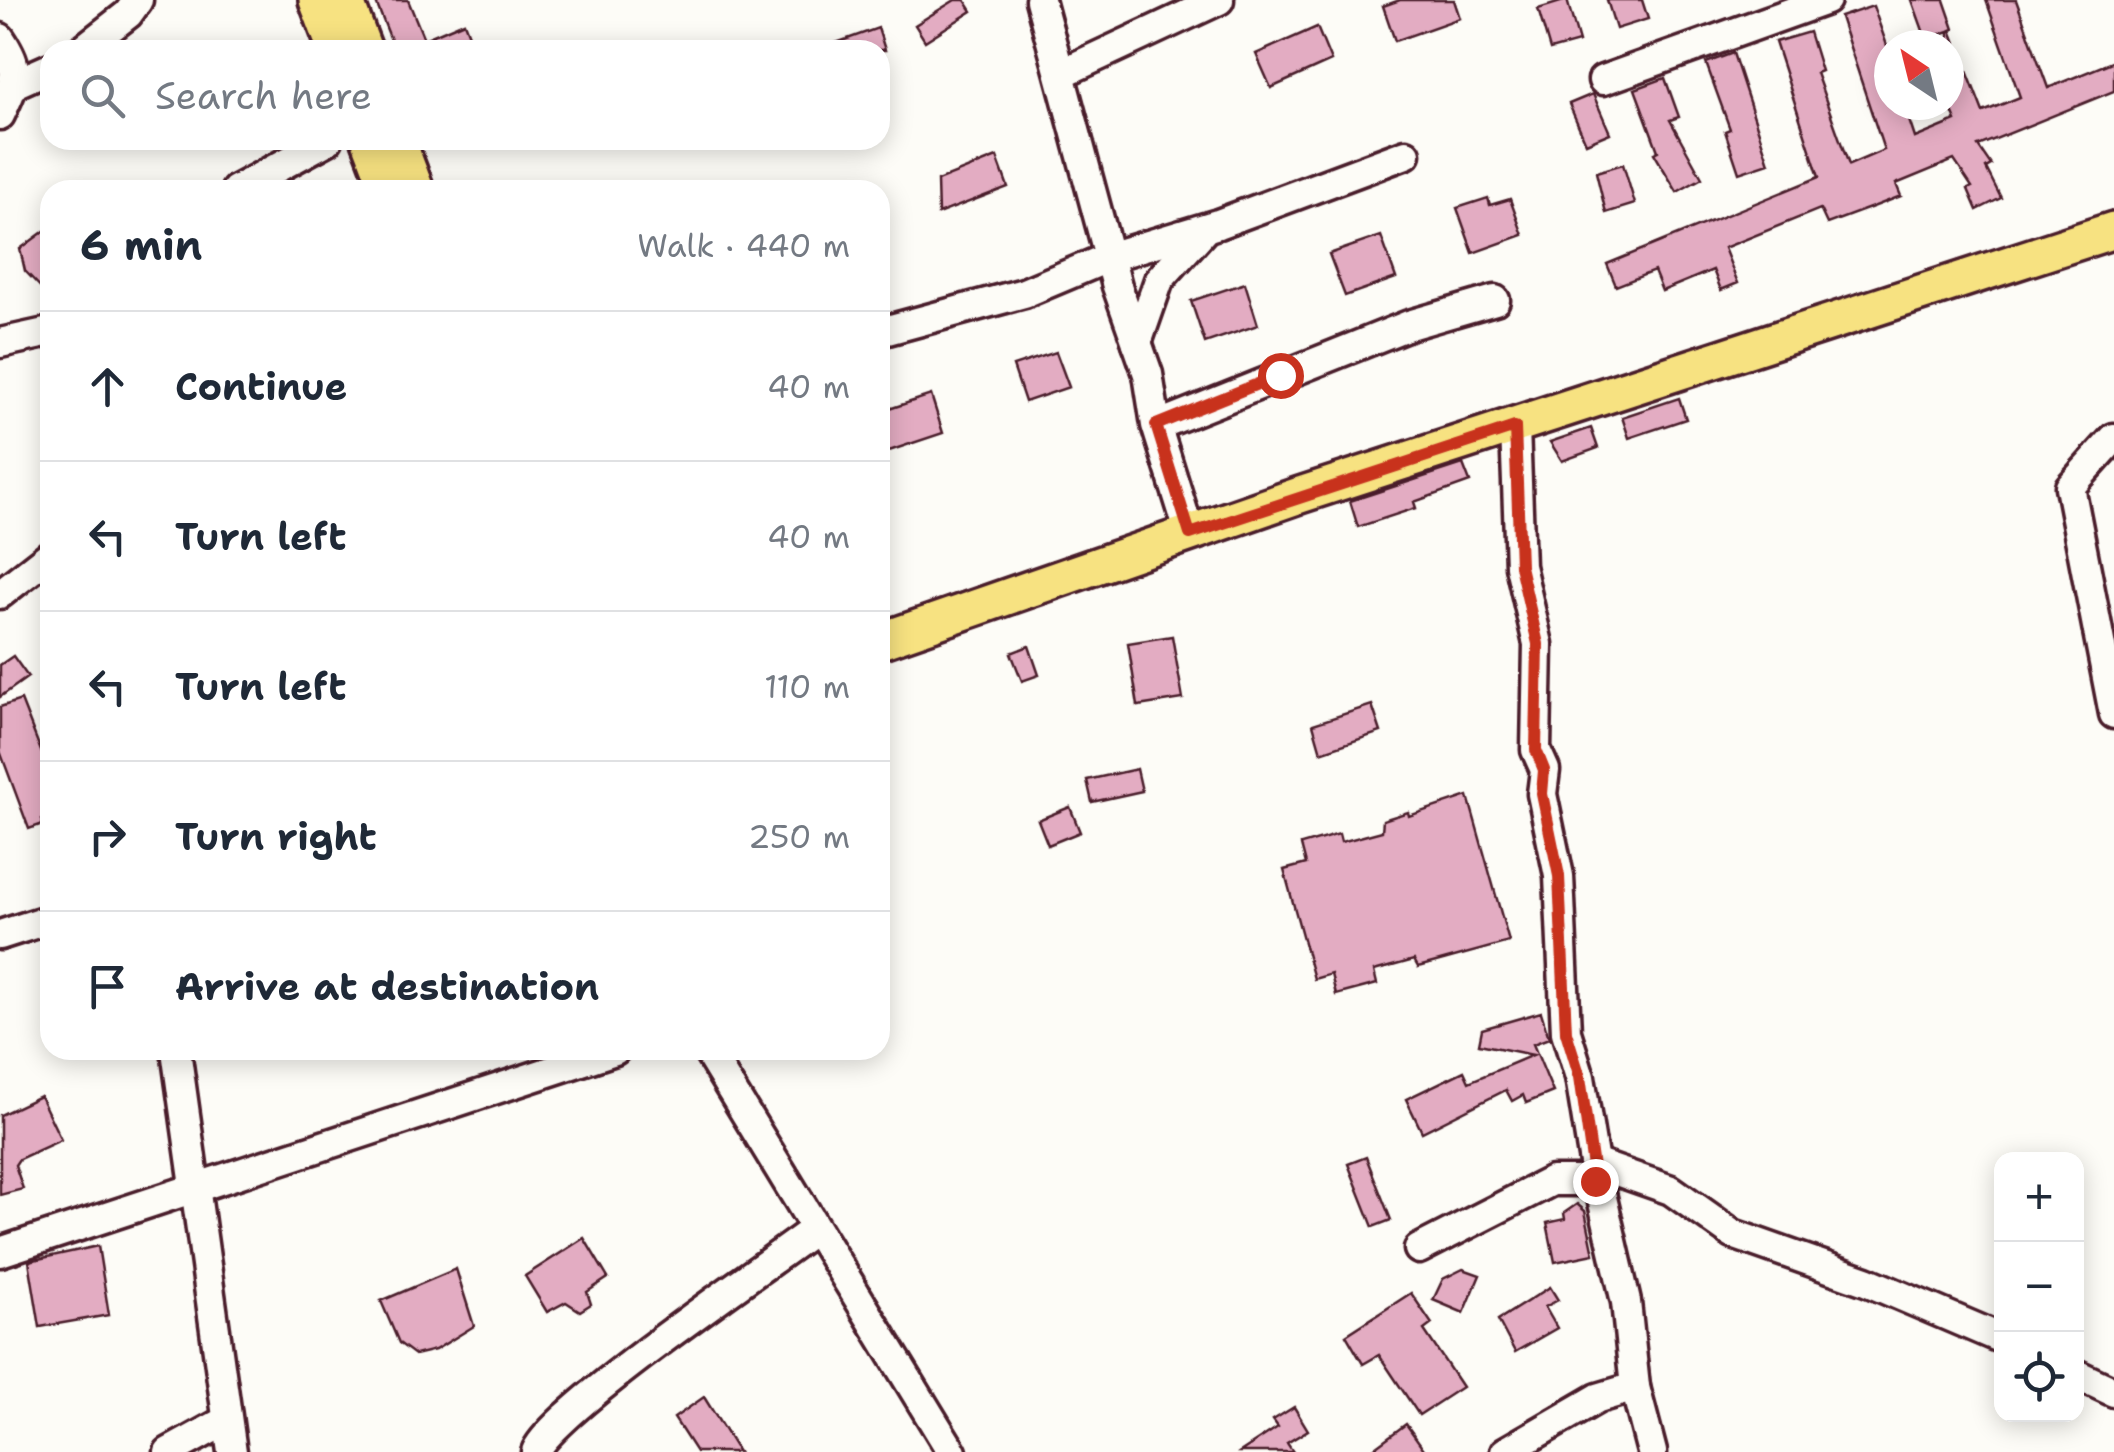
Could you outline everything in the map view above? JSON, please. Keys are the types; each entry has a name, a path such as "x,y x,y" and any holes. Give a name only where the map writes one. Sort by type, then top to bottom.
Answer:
{"main road":[{"path":"317,0 332,40"},
{"path":"345,0 360,40"},
{"path":"374,150 385,180"},
{"path":"401,150 412,180"},
{"path":"890,639 1190,534 2114,230"}],"street":[{"path":"95,40 128,14 138,0"},
{"path":"1040,0 1112,256 1116,286 1190,534"},
{"path":"1062,73 1219,0"},
{"path":"1602,80 1826,0"},
{"path":"0,38 15,61 14,84 0,115"},
{"path":"14,84 40,72"},
{"path":"254,180 310,150"},
{"path":"890,329 1024,292 1112,256 1206,228 1406,154"},
{"path":"1136,343 1159,280 1206,228"},
{"path":"1158,425 1409,326 1495,300"},
{"path":"0,343 40,330"},
{"path":"1515,427 1520,566 1538,644 1536,750 1544,770 1542,794 1559,876 1566,1032 1580,1077 1594,1172 1626,1302 1635,1387 1652,1452"},
{"path":"2114,438 2070,486 2114,714"},
{"path":"0,594 40,563"},
{"path":"0,935 40,921"},
{"path":"178,1060 232,1452"},
{"path":"0,1252 584,1060"},
{"path":"713,1060 952,1452"},
{"path":"1419,1249 1552,1181 1594,1172 1672,1190 1733,1234 1866,1281 1994,1336"},
{"path":"536,1452 540,1440 578,1404 816,1229"},
{"path":"2084,1378 2114,1392"},
{"path":"1504,1452 1598,1398 1635,1387"},
{"path":"169,1452 227,1420"}],"building":[{"path":"375,0 408,0 424,39 464,22 471,40 391,40"},
{"path":"955,0 965,0 972,11 925,41 915,25"},
{"path":"1400,0 1454,0 1460,18 1395,41 1383,6"},
{"path":"1567,0 1579,42 1550,50 1538,9"},
{"path":"1607,0 1642,0 1648,19 1616,29"},
{"path":"1912,0 1944,0 1954,29 1923,30"},
{"path":"1986,0 2016,0 2048,88 2114,61 2114,91 1978,146 1991,165 1986,168 2001,198 1977,210 1968,189 1972,187 1954,160 1896,184 1901,196 1878,205 1827,224 1820,209 1724,248 1738,283 1721,290 1713,270 1662,291 1654,271 1616,286 1607,264 1819,177 1775,42 1809,32 1821,71 1816,73 1849,165 1884,150 1874,120 1909,120 1915,138 1964,120 1964,63 1983,112 2020,97"},
{"path":"1873,6 1882,30 1874,30 1874,120 1840,17"},
{"path":"1317,27 1331,61 1271,88 1256,54"},
{"path":"878,28 882,40 844,40"},
{"path":"1733,53 1769,163 1739,173 1725,131 1730,129 1706,63"},
{"path":"1665,78 1679,117 1670,120 1702,178 1677,192 1654,153 1658,151 1635,89"},
{"path":"1593,94 1610,133 1586,143 1569,104"},
{"path":"997,157 1008,187 938,214 937,181"},
{"path":"1623,164 1635,204 1606,213 1596,172"},
{"path":"1488,198 1490,205 1510,199 1523,235 1473,253 1457,208"},
{"path":"40,234 40,287 25,271 20,249"},
{"path":"1381,236 1396,278 1345,296 1329,254"},
{"path":"1245,283 1258,325 1205,343 1191,301"},
{"path":"1056,352 1069,387 1025,402 1013,366"},
{"path":"931,395 943,433 890,451 890,409"},
{"path":"1679,398 1686,419 1629,438 1622,417"},
{"path":"1591,428 1598,448 1562,461 1550,442"},
{"path":"1463,464 1470,482 1414,502 1416,508 1358,527 1350,501"},
{"path":"1172,636 1183,699 1138,706 1128,643"},
{"path":"1029,646 1039,675 1022,681 1011,653"},
{"path":"13,656 28,677 0,697 0,665"},
{"path":"21,700 40,748 40,825 29,829 0,751 0,707"},
{"path":"1372,705 1381,732 1321,752 1313,724"},
{"path":"1137,769 1142,791 1092,802 1087,780"},
{"path":"1468,796 1509,942 1418,967 1414,960 1374,971 1377,984 1336,995 1331,974 1314,979 1284,870 1306,864 1301,845 1339,834 1341,842 1382,831 1383,820 1408,812 1409,816"},
{"path":"1070,807 1080,832 1048,845 1038,820"},
{"path":"1541,1012 1549,1038 1533,1044 1553,1092 1526,1103 1523,1095 1512,1101 1506,1090 1422,1132 1406,1099 1464,1071 1469,1082 1533,1055 1479,1044 1482,1029"},
{"path":"40,1096 61,1140 19,1159 15,1165 23,1189 0,1195 0,1115"},
{"path":"1366,1157 1391,1220 1373,1227 1348,1164"},
{"path":"1577,1204 1585,1211 1594,1254 1555,1262 1547,1223 1565,1219 1564,1213"},
{"path":"584,1238 608,1278 587,1292 591,1304 580,1311 566,1302 547,1312 525,1276"},
{"path":"98,1246 109,1315 40,1327 29,1261"},
{"path":"456,1269 474,1326 435,1350 415,1355 399,1343 381,1301"},
{"path":"1463,1269 1480,1275 1464,1313 1433,1300 1443,1279"},
{"path":"1550,1287 1558,1300 1545,1307 1557,1328 1515,1352 1498,1320"},
{"path":"1411,1293 1432,1324 1424,1330 1462,1387 1419,1415 1379,1355 1363,1364 1346,1335"},
{"path":"704,1397 738,1452 696,1452 674,1418"},
{"path":"1294,1407 1308,1430 1287,1443 1293,1452 1240,1452 1278,1427 1273,1420"},
{"path":"1406,1424 1426,1452 1368,1452"}],"route":[{"path":"1280,375 1156,425 1190,534 1515,427 1520,566 1538,644 1536,750 1544,770 1542,794 1559,876 1566,1032 1580,1077 1595,1181"}]}
